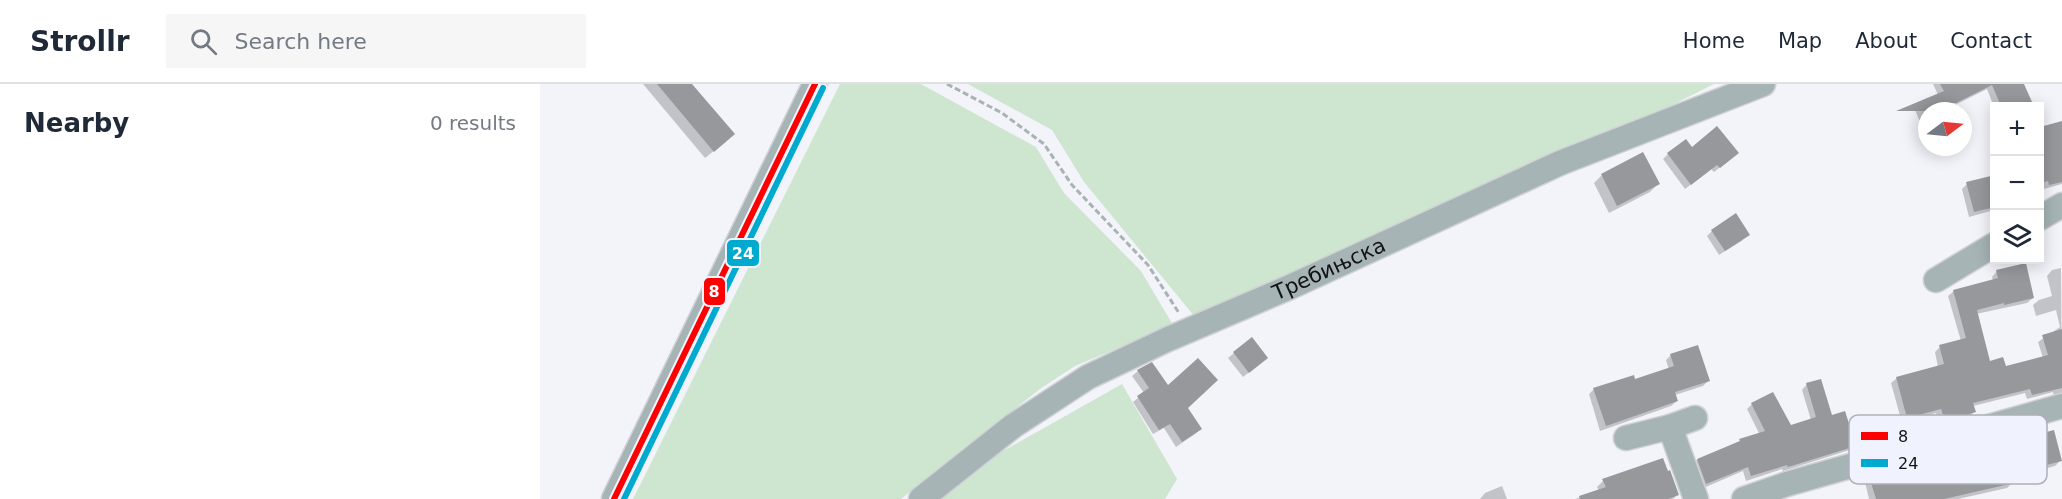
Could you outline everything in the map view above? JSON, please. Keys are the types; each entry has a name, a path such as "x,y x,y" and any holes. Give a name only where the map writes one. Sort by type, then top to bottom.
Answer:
{"street":[{"path":"614,499 815,84"},
{"name":"Требињска","path":"921,499 1014,426 1088,377 1560,163 1763,84"},
{"path":"2044,216 2062,205"},
{"path":"1936,280 1990,248"},
{"path":"2027,415 2062,405"},
{"path":"1626,438 1695,418"},
{"path":"1670,427 1696,499"},
{"path":"1744,499 1849,466"}],"path":[{"path":"947,84 1002,113 1044,144 1072,185 1148,265 1190,329"}],"green space":[{"path":"840,84 921,84 1036,147 1064,193 1141,271 1173,325 1075,366 1040,389 901,499 633,499"},
{"path":"968,84 1714,84 1601,141 1195,317 1084,182 1052,130"},
{"path":"1122,384 1177,479 1165,499 928,499 964,473"}],"building":[{"path":"657,84 692,84 735,134 714,152"},
{"path":"1940,84 2024,84 2032,102 1999,102 1992,85 1958,102 1918,102 1918,111 1896,111 1944,91"},
{"path":"2062,121 2062,182 2049,185 2048,181 2044,182 2044,126"},
{"path":"1717,126 1739,153 1720,168 1717,165 1691,185 1667,153 1686,139 1692,147"},
{"path":"1643,152 1660,184 1617,206 1601,174"},
{"path":"1990,176 1990,208 1974,212 1966,182"},
{"path":"1736,213 1750,235 1725,251 1711,230"},
{"path":"2026,264 2034,298 1977,310 1990,361 2003,357 2006,366 2048,355 2042,335 2062,329 2062,388 2032,395 2030,389 1973,403 1976,412 1966,415 1943,415 1941,409 1918,415 1906,415 1896,377 1944,364 1939,345 1966,338 1953,290 1998,278 1996,270"},
{"path":"1252,337 1268,358 1249,373 1233,352"},
{"path":"1698,345 1710,381 1675,392 1678,401 1606,426 1593,388 1634,375 1635,379 1674,366 1670,354"},
{"path":"1198,358 1218,380 1188,408 1202,429 1182,442 1170,424 1159,430 1137,396 1149,388 1137,370 1152,362 1168,385"},
{"path":"1821,379 1832,415 1845,411 1849,424 1849,448 1751,476 1748,467 1706,484 1697,459 1740,441 1739,439 1765,431 1751,403 1773,392 1791,425 1816,417 1806,383"},
{"path":"2054,430 2062,461 2047,465 2047,432"},
{"path":"1663,458 1679,495 1668,499 1580,499 1579,496 1606,487 1602,479"},
{"path":"1871,484 2010,484 1944,499 1876,499"}],"transit line":[{"name":"8","path":"614,499 815,84"},
{"name":"24","path":"624,499 823,88"}]}
